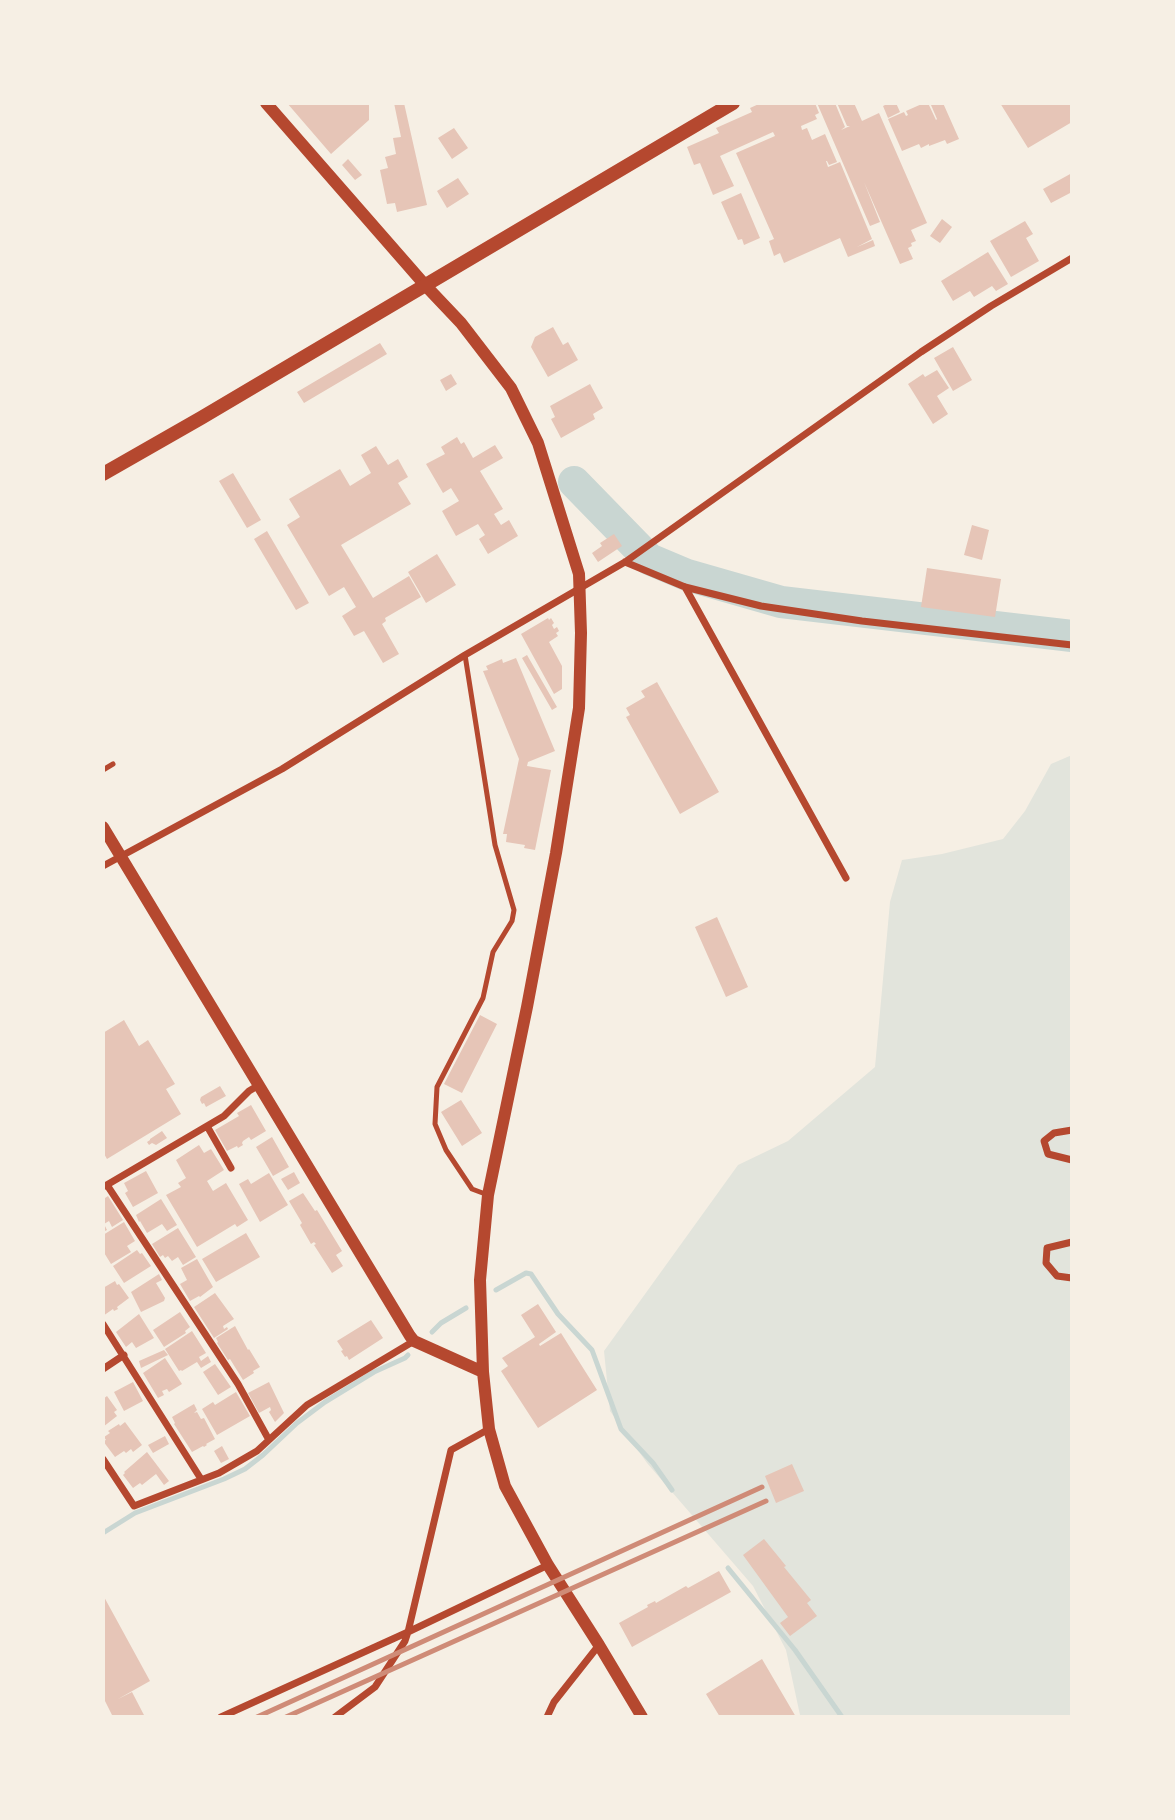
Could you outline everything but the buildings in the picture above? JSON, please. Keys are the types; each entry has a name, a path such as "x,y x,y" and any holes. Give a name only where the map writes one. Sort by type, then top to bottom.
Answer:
{"main road":[{"path":"103,474 733,103"}],"street":[{"path":"266,103 461,323 511,388 538,443 579,574 579,708 551,878 488,1195 480,1280 482,1372 489,1429 505,1486 548,1564 642,1717"},
{"path":"103,866 282,769 465,655 625,562 921,352 1072,258"},
{"path":"625,562 685,587 761,606 1072,645"},
{"path":"685,587 846,878"},
{"path":"103,827 414,1340 482,1372"},
{"path":"259,1085 249,1091 224,1116 105,1186 238,1384 269,1440"},
{"path":"207,1126 231,1168"},
{"path":"1072,1130 1054,1133 1044,1142 1048,1154 1072,1160"},
{"path":"1072,1242 1047,1248 1046,1263 1057,1276 1072,1278"},
{"path":"103,1324 201,1479"},
{"path":"103,1459 134,1506 219,1473 257,1451 307,1405 414,1340"},
{"path":"103,1369 124,1355"},
{"path":"335,1717 375,1686 405,1641 451,1450 489,1429"},
{"path":"221,1717 408,1632 548,1564"},
{"path":"547,1717 554,1702 599,1644"}],"lane":[{"path":"465,655 495,845 514,910 512,921 493,952 483,998 437,1087 435,1124 446,1150 472,1189 488,1195"},
{"path":"103,770 113,764"}],"shaded area":[{"path":"1072,755 1072,1717 804,1717 800,1715 786,1650 753,1586 647,1463 610,1411 604,1351 738,1165 788,1141 875,1067 890,902 902,860 942,854 1003,839 1025,811 1051,764"}],"waterway":[{"path":"574,482 649,559 687,575 781,602 1072,636"},
{"path":"496,1290 526,1273 531,1274 558,1314 592,1350 621,1429 653,1463 672,1490"},
{"path":"432,1332 441,1323 466,1308"},
{"path":"103,1533 135,1513 245,1469 325,1402 408,1355"},
{"path":"728,1568 795,1650 842,1717"}],"railway":[{"path":"257,1717 762,1487"},
{"path":"286,1717 766,1501"}]}
